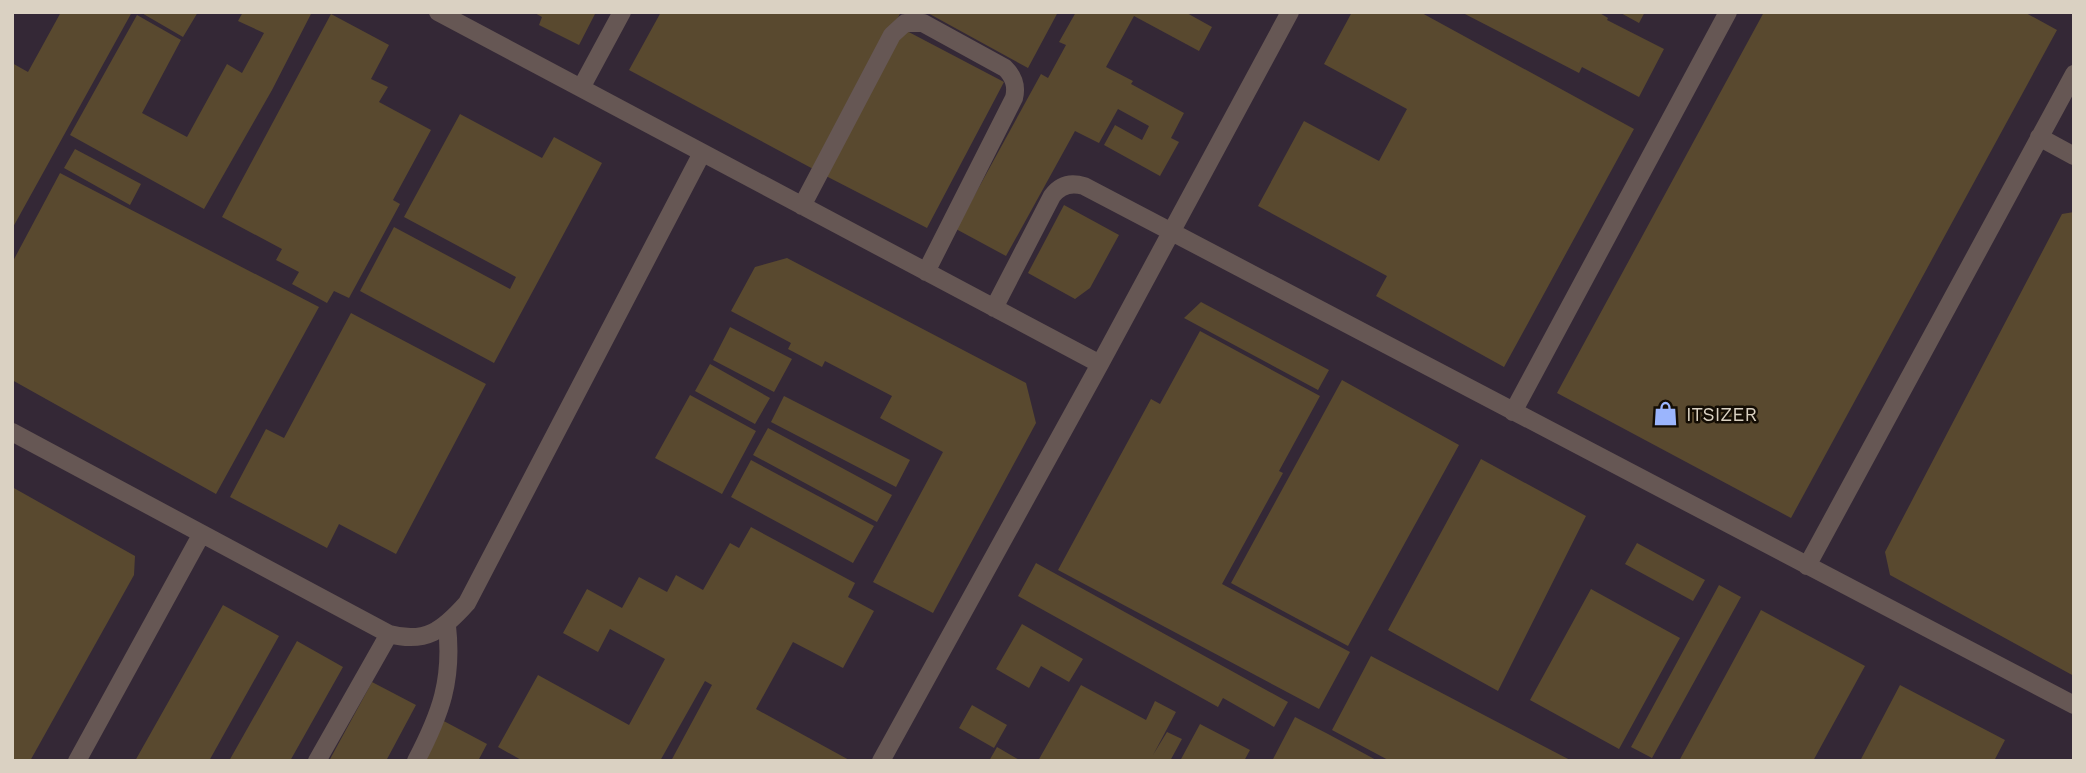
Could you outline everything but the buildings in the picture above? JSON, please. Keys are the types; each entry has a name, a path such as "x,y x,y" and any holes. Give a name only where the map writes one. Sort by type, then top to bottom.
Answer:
{"lane":[{"path":"581,88 622,12"},
{"path":"881,761 1290,12"},
{"path":"1513,412 1728,12"},
{"path":"442,13 1100,364"},
{"path":"802,206 892,35 905,23 923,23 1005,68 1013,78 1016,92 926,272"},
{"path":"1807,566 2074,74"},
{"path":"2039,138 2074,156"},
{"path":"12,432 389,634 403,638 426,635 447,625 467,603 702,153"},
{"path":"993,308 1052,196 1062,186 1084,186 2074,705"},
{"path":"77,761 201,535"},
{"path":"416,761 435,726 449,677 447,625"},
{"path":"317,761 389,634"}],"shaded area":[{"path":"12,12 2074,12 2074,761 12,761"}],"place":[{"name":"ITSIZER","path":"1666,414"}]}
